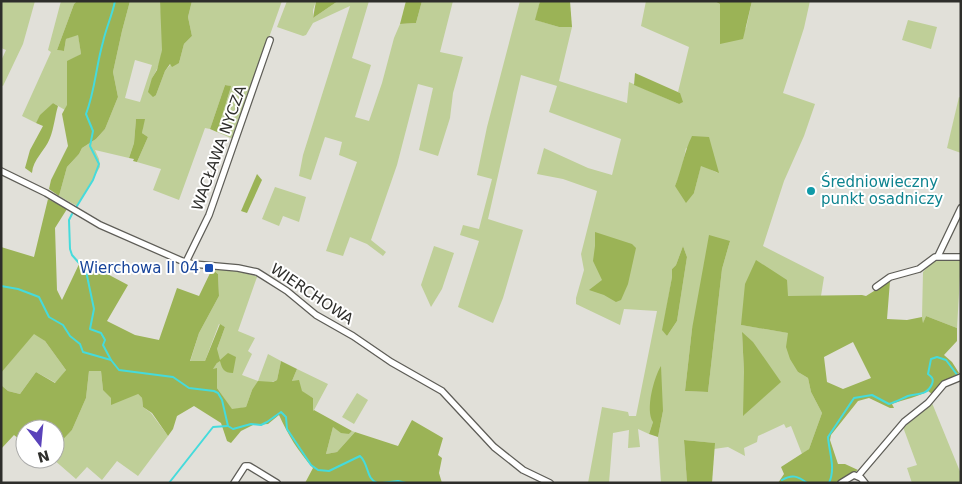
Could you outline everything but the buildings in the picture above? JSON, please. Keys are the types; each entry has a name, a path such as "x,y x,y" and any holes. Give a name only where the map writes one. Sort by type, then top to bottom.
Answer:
{"street":[{"name":"WACŁAWA NYCZA","path":"186,262 209,215 270,40"},
{"name":"WIERCHOWA","path":"1,171 46,192 103,227 186,262 238,268 257,272 265,276 316,315 353,336 391,362 442,391 494,447 523,470 550,483"},
{"path":"876,287 890,277 919,269 938,256 961,208"},
{"path":"938,256 961,257"},
{"path":"858,476 904,422 928,403 944,384 958,378"},
{"path":"234,483 245,466 249,466 277,483"},
{"path":"841,483 854,475 858,476 865,483"}],"green space":[{"path":"1,1 35,1 23,44 3,86 1,85 1,61 6,50 1,48"},
{"path":"61,1 77,1 74,4 57,50 64,51 66,39 78,34 81,54 67,62 67,106 65,110 53,103 36,123 22,116 51,52 48,50"},
{"path":"77,1 130,1 113,72 118,97 105,129 96,139 82,148 67,167 59,196 49,189 51,180 68,146 62,114 67,105 67,61 81,54 78,35 66,39 64,51 57,50 74,4"},
{"path":"130,1 160,1 163,41 160,60 152,78 156,95 165,71 171,64 179,63 184,44 192,36 188,17 192,1 282,1 233,139 217,132 230,90 230,86 225,85 210,129 205,128 179,200 153,190 161,169 137,162 148,137 142,133 144,119 136,119 134,143 129,158 95,150 100,167 77,206 59,196 67,167 82,148 96,139 105,129 118,97 113,72","holes":["135,60 152,65 140,102 125,98"]},
{"path":"160,1 192,1 188,17 192,36 184,44 179,63 172,67 170,64 165,71 156,95 153,97 148,92 152,78 157,70 162,50"},
{"path":"287,1 316,1 313,18 338,1 369,1 352,58 371,65 355,117 369,121 400,24 416,23 422,1 453,1 440,52 463,57 453,93 450,118 438,156 419,150 433,88 418,84 397,165 371,240 386,252 383,256 367,244 350,237 343,256 326,251 357,162 339,155 342,142 325,137 311,180 299,176 303,155 350,6 313,23 306,35 303,36 277,27"},
{"path":"316,1 338,1 313,18"},
{"path":"406,1 422,1 416,23 400,24"},
{"path":"520,1 540,1 536,20 559,27 572,27 559,81 627,103 629,82 679,104 680,93 678,92 689,47 641,26 646,1 714,1 720,4 720,43 746,28 752,1 810,1 804,28 783,93 815,104 804,136 784,181 763,246 824,277 821,296 788,296 741,325 789,333 798,372 808,378 811,392 822,413 809,449 802,454 791,426 786,428 784,424 758,436 757,442 744,448 745,456 728,447 714,449 714,443 684,440 687,483 661,483 658,437 663,411 653,422 649,434 638,429 640,447 628,448 629,430 613,433 609,483 588,483 602,407 628,412 629,416 636,416 657,311 624,309 620,325 576,304 584,270 581,254 597,191 563,179 537,174 544,148 588,168 612,175 621,139 549,112 557,86 521,75 488,219 523,230 503,298 493,323 458,307 479,241 460,235 463,225 479,229 492,179 477,175 487,127","holes":["686,148 718,173 701,165 694,193 675,186 681,172","730,241 722,269 708,392 685,391 692,329","683,246 687,257 677,321 667,336 663,329 672,269 676,265","742,333 780,382 744,415"]},
{"path":"540,1 570,1 572,27 559,27 535,20"},
{"path":"714,1 752,1 743,39 720,44 720,4"},
{"path":"908,20 937,27 931,49 902,40"},
{"path":"635,73 680,93 683,102 679,104 634,85"},
{"path":"225,85 231,86 217,132 210,129"},
{"path":"959,97 961,98 961,153 947,148"},
{"path":"53,103 58,106 51,134 48,143 35,163 32,173 25,168 30,150 43,126 36,123 40,115"},
{"path":"136,119 145,119 142,133 148,137 137,162 129,158 134,143"},
{"path":"692,136 709,137 719,173 701,166 694,193 686,203 675,186"},
{"path":"257,174 262,180 247,213 241,211"},
{"path":"275,187 306,197 299,222 283,216 279,226 262,219"},
{"path":"48,199 67,209 55,228 57,290 62,300 81,260 128,285 107,321 135,335 159,340 177,288 199,296 212,269 218,274 219,296 199,333 190,361 205,361 220,324 225,327 217,349 220,360 228,353 236,357 233,373 224,370 220,361 213,369 217,368 217,388 232,409 246,407 252,390 258,381 273,382 277,380 281,361 297,369 292,381 299,380 302,391 313,398 313,411 352,431 349,434 341,433 333,427 326,454 337,452 355,432 398,446 412,420 443,438 438,455 442,458 439,473 442,483 305,483 313,468 294,443 279,415 268,424 253,425 241,431 231,443 227,441 221,423 194,406 177,416 173,429 168,436 152,413 143,407 142,398 138,394 111,405 111,398 103,390 101,371 89,371 86,398 72,430 65,437 65,419 15,419 15,436 1,449 1,385 8,391 20,394 36,372 55,383 66,370 45,341 34,334 1,373 1,247 34,257"},
{"path":"595,232 632,244 636,248 628,284 621,300 616,302 604,295 589,290 602,280 593,261"},
{"path":"709,235 730,241 722,269 708,392 685,391 692,329"},
{"path":"434,246 454,253 442,289 431,307 421,285"},
{"path":"683,246 687,257 677,321 667,336 662,330 672,269 676,265"},
{"path":"945,258 961,259 957,328 926,316 923,324 923,272 933,261"},
{"path":"756,260 787,280 788,296 866,296 890,281 887,319 907,320 922,317 923,323 926,316 957,328 957,341 944,355 952,362 959,373 932,394 928,391 892,404 894,408 869,398 858,401 831,435 830,440 838,464 845,464 858,470 838,483 778,483 784,474 781,467 809,449 822,413 811,392 808,378 798,372 790,359 786,347 788,333 741,325 745,284","holes":["853,342 871,378 843,389 827,382 824,357"]},
{"path":"212,269 237,271 259,277 257,277 238,331 255,338 248,351 252,354 242,375 258,381 268,354 281,361 277,380 252,390 246,407 232,410 217,388 217,369 212,370 217,363 217,349 225,327 219,324 205,361 190,362 199,333 219,296 218,274"},
{"path":"742,332 753,342 781,382 743,416 744,372"},
{"path":"34,333 45,341 66,370 56,383 36,372 20,394 8,391 1,385 1,373"},
{"path":"661,366 663,411 658,437 649,434 653,422 650,402 653,385"},
{"path":"297,369 328,384 313,412 313,398 302,392 292,381"},
{"path":"89,371 101,371 103,390 138,394 142,398 143,407 151,413 168,436 138,476 117,461 102,480 87,467 76,479 64,469 65,437 72,430 86,398"},
{"path":"357,393 368,400 354,424 342,417"},
{"path":"932,403 961,474 961,483 912,483 907,468 917,465 903,427"},
{"path":"333,427 349,434 352,431 355,432 337,452 326,454"},
{"path":"684,440 715,443 712,483 687,483"}],"waterway":[{"path":"77,206 93,180 99,164 90,146 93,131 86,114 104,37 115,1"},
{"path":"72,214 69,220 70,249 72,255 86,271 94,309 90,329 101,333 105,340 103,345 111,360"},
{"path":"1,286 18,289 39,297 49,317 63,325 70,336 80,344 83,352 111,360 119,370 173,377 189,388 218,393 222,400 228,426 233,429 251,424 261,425 281,412 286,417 287,429 311,465 318,470 329,471 360,456 365,463 369,475 377,483"},
{"path":"829,483 832,466 828,437 854,398 872,395 889,404 908,396 925,392 933,382 928,374 931,359 937,357 946,360 958,376"},
{"path":"169,483 213,427 227,426"},
{"path":"782,480 795,477 807,483"},
{"path":"382,483 398,481 406,483"}],"place":[{"name":"Średniowieczny punkt osadniczy","path":"811,191"},
{"name":"Wierchowa II 04","path":"209,268"}]}
